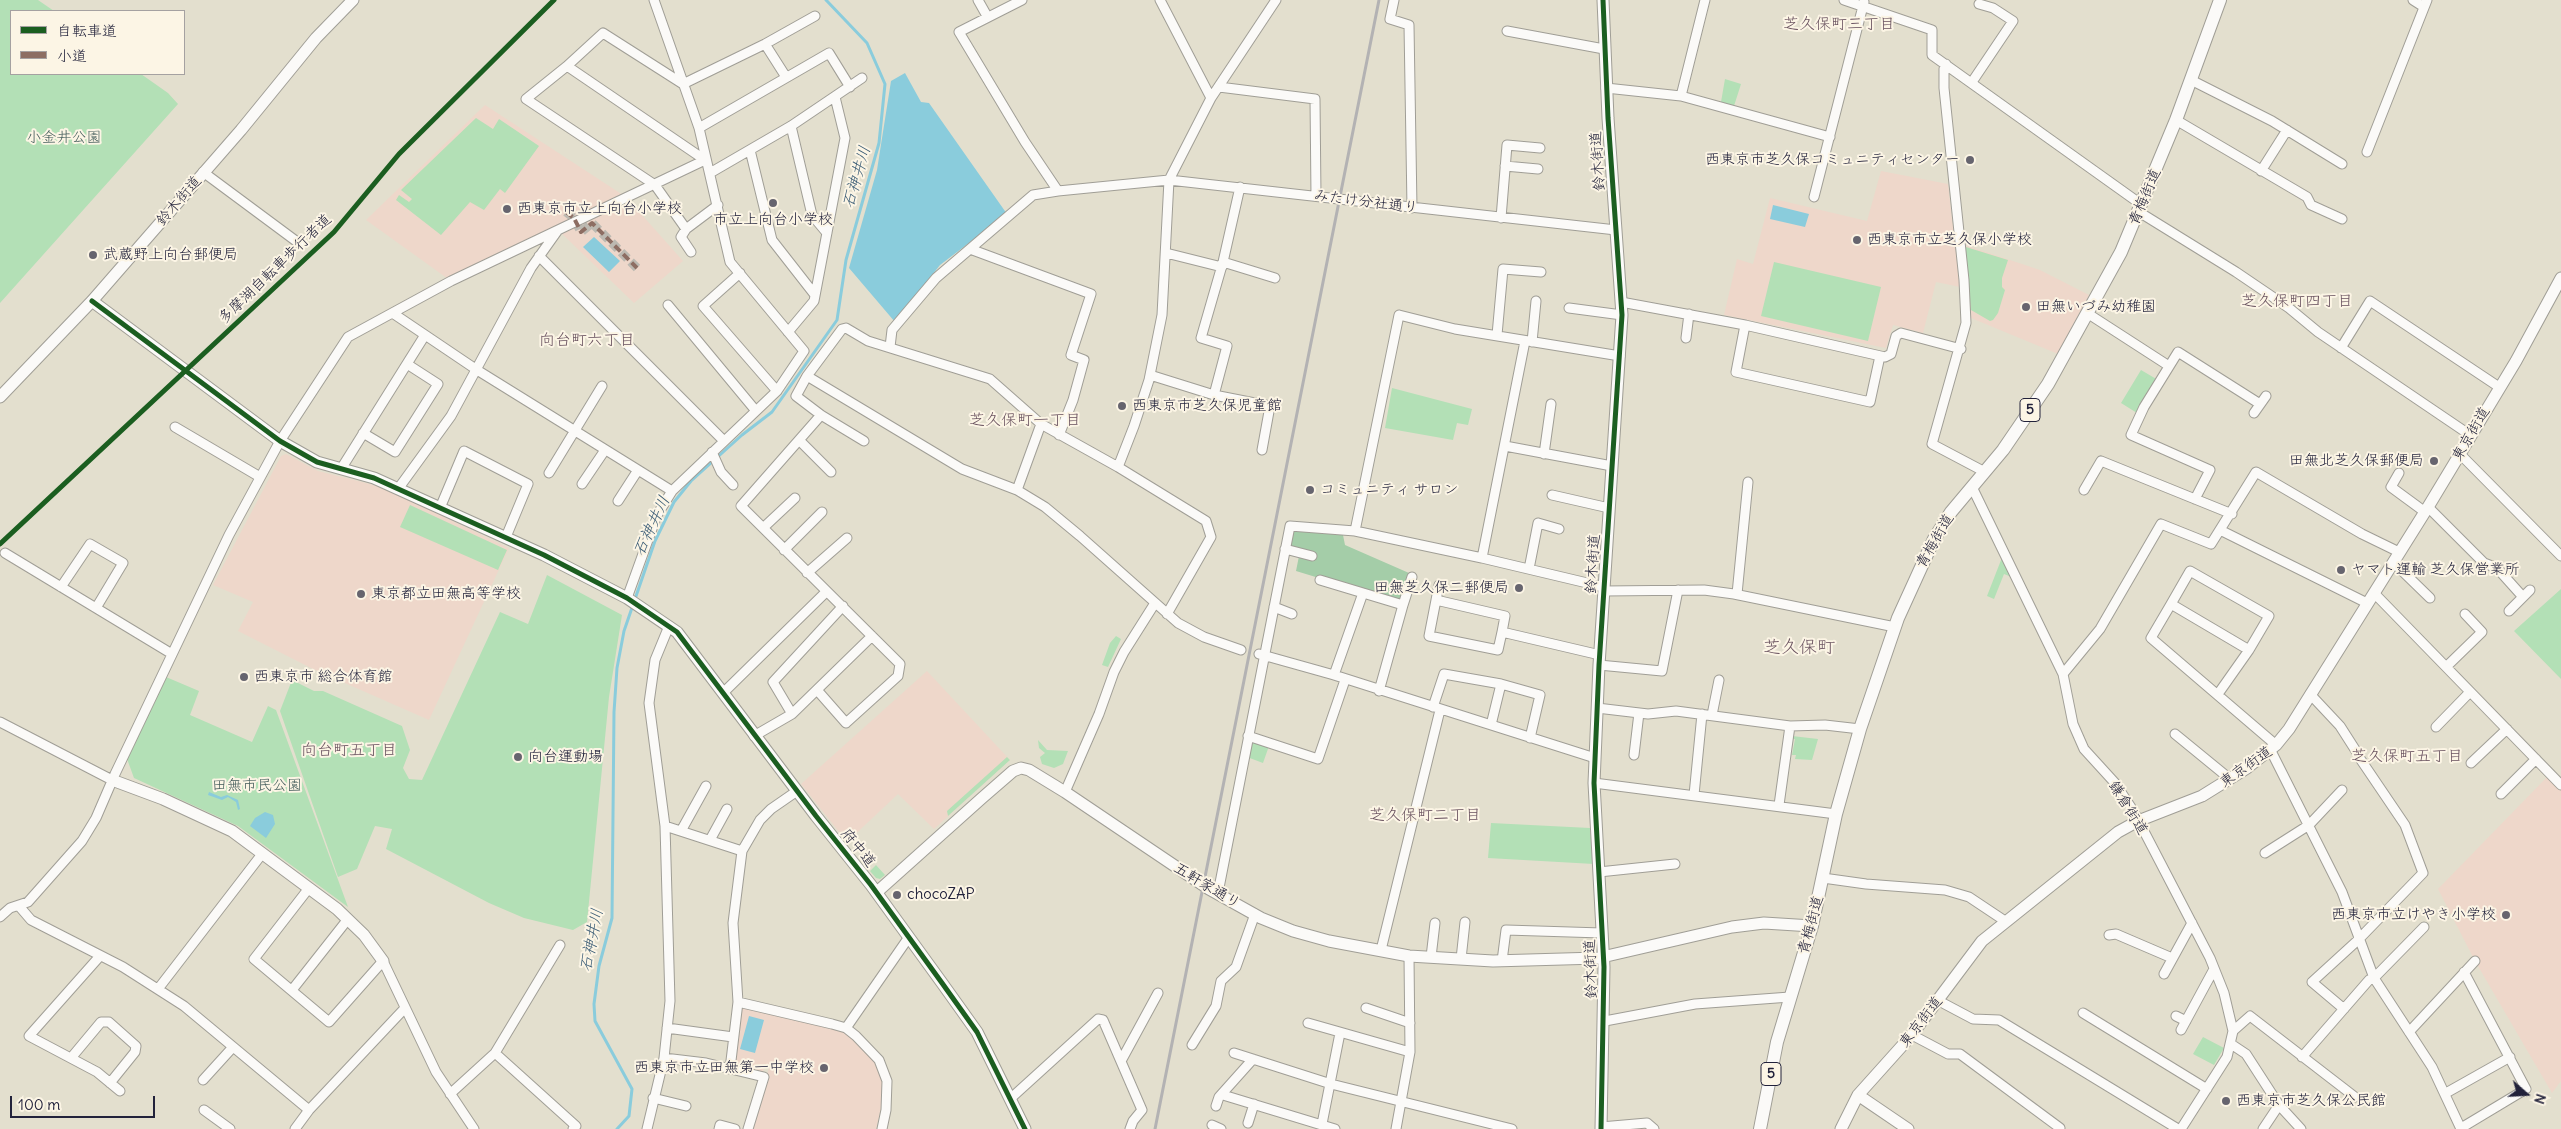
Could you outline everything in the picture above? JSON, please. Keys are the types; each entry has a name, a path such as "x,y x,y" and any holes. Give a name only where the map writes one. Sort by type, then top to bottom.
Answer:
{"main road":[{"name":"青梅街道","path":"1760,1129 1776,1046 1812,926 1836,814 1860,729 1895,627 1934,538 1972,487 2003,450 2048,384 2121,252 2176,120 2220,0"}],"street":[{"name":"鈴木街道","path":"0,397 92,301 316,38 352,0"},
{"path":"628,599 657,516 672,491 777,391 804,351 730,262 718,205 698,128 654,0"},
{"path":"978,0 987,16"},
{"path":"1022,0 987,16 959,32 1025,142 1058,190"},
{"path":"1160,0 1211,98"},
{"path":"1118,467 1134,426 1150,374 1162,315 1169,180 1211,98 1276,0"},
{"path":"1394,0 1390,19 1409,24 1412,208"},
{"name":"鈴木街道","path":"1601,1128 1605,1021 1604,958 1595,831 1594,783 1599,660 1622,316 1606,88 1602,0"},
{"path":"1681,96 1705,0"},
{"path":"1844,0 1864,3 1932,30 1932,55 1972,82 2140,208 2236,272 2341,348 2470,435"},
{"path":"2367,152 2425,4 2413,0"},
{"path":"1814,197 1864,3"},
{"path":"1972,82 2013,21 1994,8 1978,6"},
{"path":"683,84 766,44 815,16"},
{"path":"1507,31 1604,49"},
{"path":"683,84 603,33 567,66 526,99 655,185 686,229"},
{"path":"766,44 786,77"},
{"path":"698,128 829,54 850,87"},
{"path":"1946,64 1944,69 1944,88 1966,315 1961,349 1932,444 1985,472"},
{"path":"567,66 705,160"},
{"path":"710,173 791,126 862,78"},
{"path":"2191,80 2287,130 2342,164"},
{"path":"1219,87 1315,99 1316,196"},
{"path":"1606,88 1681,96 1830,137"},
{"path":"788,332 814,301 815,296 846,138 835,97"},
{"path":"2176,120 2307,197 2311,205 2342,219"},
{"path":"791,126 812,214 827,233"},
{"path":"2261,171 2287,130"},
{"path":"1501,218 1507,145 1540,148"},
{"path":"750,150 772,240 815,296"},
{"path":"0,917 10,908 28,902 82,840 96,818 172,654 225,544 260,477 280,441 348,337 394,314 451,281 705,160"},
{"path":"1505,166 1538,169"},
{"path":"203,172 300,244"},
{"name":"みたけ分社通り","path":"890,347 892,330 936,278 1033,195 1058,190 1169,180 1616,230"},
{"path":"1214,395 1227,346 1202,338 1240,187"},
{"path":"691,252 681,237 686,229 718,205"},
{"path":"398,489 451,416 539,256 558,230"},
{"path":"970,249 1091,294 1071,355 1084,360 1074,400 1059,435"},
{"path":"1166,253 1222,264 1275,278"},
{"path":"539,256 724,441"},
{"path":"1497,335 1503,268 1541,272"},
{"path":"740,273 703,306 777,391"},
{"name":"東京街道","path":"1841,1129 1858,1095 1912,1035 1939,1001 1982,940 2100,845 2138,820 2202,796 2230,779 2273,748 2289,729 2426,510 2561,278"},
{"name":"府中道","path":"92,301 280,441 316,462 374,478 506,537 598,581 641,606 676,632 754,736 876,892 977,1032 1024,1129"},
{"path":"1482,558 1536,301"},
{"path":"2341,348 2370,301 2499,387"},
{"path":"1621,302 1746,325 1880,356 1891,354 1896,336 1901,332 1961,349"},
{"path":"668,305 756,410"},
{"path":"1569,308 1622,316"},
{"path":"2088,313 2169,366"},
{"path":"394,314 477,370 672,491"},
{"path":"1686,338 1689,314"},
{"path":"1355,531 1399,315 1454,329 1620,356"},
{"path":"1746,325 1736,372 1870,402 1880,356"},
{"path":"864,441 821,415 796,396 807,376 842,329 846,328 868,342 890,347 990,379 1041,424 1118,467 1206,521 1211,536 1167,614"},
{"path":"341,469 425,335"},
{"path":"2195,499 2210,470 2131,435 2142,412 2178,352 2263,400 2254,413"},
{"path":"363,433 395,452 438,384 407,364"},
{"path":"1150,374 1214,395 1270,406 1262,450"},
{"path":"807,376 962,469 1017,490 1045,507 1167,614 1204,637 1241,650"},
{"path":"549,473 602,386"},
{"path":"1544,454 1551,404"},
{"path":"817,690 846,723 898,676 900,664 741,506 821,415"},
{"path":"1017,490 1041,424"},
{"path":"175,427 260,477"},
{"path":"799,440 831,472"},
{"path":"1506,446 1612,466"},
{"path":"582,484 605,450"},
{"path":"440,508 464,451 528,484 506,537"},
{"path":"712,452 732,485"},
{"path":"2460,454 2561,556"},
{"path":"2084,490 2101,461 2232,514"},
{"path":"618,501 638,470"},
{"path":"2062,674 2100,630 2161,524 2211,544 2232,514 2256,472 2362,534 2396,557 2430,598"},
{"path":"2398,473 2391,487 2426,510 2484,563 2497,568 2527,594 2509,610"},
{"path":"1737,594 1748,482"},
{"name":"鎌倉街道","path":"1972,487 2062,674 2073,724 2084,749 2115,783 2138,820 2192,923 2224,993 2233,1031 2228,1057 2179,1129"},
{"path":"1552,495 1609,508"},
{"path":"763,528 795,498"},
{"path":"784,550 822,512"},
{"path":"1529,569 1538,524 1559,529"},
{"path":"1218,893 1261,656 1274,606 1290,526 1355,531 1482,558 1604,589 1678,590 1737,594 1895,627"},
{"path":"2220,530 2367,603"},
{"path":"808,573 847,538"},
{"path":"61,587 90,544 123,563 96,608"},
{"path":"1285,549 1312,556"},
{"path":"5,552 172,654"},
{"path":"2218,694 2249,650 2269,616 2190,571 2151,638 2218,694 2273,748 2342,892 2358,940 2374,978 2410,1032 2446,1093 2461,1128 2526,1089 2464,972"},
{"path":"1379,691 1412,576"},
{"path":"1320,580 1403,606"},
{"path":"1436,600 1505,616 1498,650 1429,636 1436,600 1439,585"},
{"path":"1502,632 1599,660 1662,671 1678,590"},
{"path":"723,693 826,592"},
{"path":"1334,675 1363,593"},
{"path":"2374,593 2561,785"},
{"path":"1065,792 1099,714 1114,672 1124,652 1155,603"},
{"path":"2171,604 2249,650"},
{"path":"792,714 773,682 843,606"},
{"path":"1274,606 1292,614"},
{"path":"2446,667 2482,632 2465,614"},
{"path":"647,1129 664,1058 670,1002 665,826 649,703 655,660 669,626"},
{"path":"754,736 792,714 872,636"},
{"path":"1261,656 1334,675 1379,691 1595,758"},
{"path":"1382,950 1444,674 1501,684 1540,695 1530,738"},
{"path":"1248,736 1318,759 1345,680"},
{"path":"1712,716 1719,680"},
{"path":"1491,725 1501,684"},
{"path":"2436,727 2470,692"},
{"path":"2310,694 2340,726 2356,751"},
{"path":"1597,708 1639,713 1676,711 1790,726 1825,725 1860,729"},
{"path":"1634,755 1639,713"},
{"path":"1694,795 1702,714"},
{"path":"0,722 112,780 163,799 219,824 309,888 348,919 375,948 383,961 436,1072 474,1129"},
{"path":"1779,805 1790,726"},
{"path":"2471,763 2507,729"},
{"path":"2175,734 2230,779"},
{"path":"2501,794 2536,759"},
{"path":"2344,1008 2312,982 2358,940 2423,873 2404,826 2361,760"},
{"name":"五軒家通り","path":"876,892 1013,771 1021,768 1028,770 1065,792 1193,880 1255,914 1295,932 1328,941 1409,956 1502,961 1604,958 1732,927 1764,924 1812,926"},
{"path":"1594,783 1779,805 1836,814"},
{"path":"681,831 706,786"},
{"path":"2265,853 2309,824 2342,790"},
{"path":"730,1069 738,1002 733,923 742,851 760,820 771,809 797,791"},
{"path":"710,840 727,809"},
{"path":"665,826 742,851"},
{"path":"158,989 262,854"},
{"path":"1599,872 1675,864"},
{"path":"1823,878 1866,884 1945,890 1968,897 2005,921"},
{"path":"309,888 254,959 329,1022 383,961"},
{"path":"19,906 31,920 123,967 184,1006 309,1110"},
{"path":"1192,1045 1216,1006 1221,981 1236,967 1255,914"},
{"path":"292,990 348,919"},
{"path":"1460,959 1465,922"},
{"path":"1431,957 1435,923"},
{"path":"2164,974 2192,923"},
{"path":"2302,1057 2369,980 2374,978 2424,927"},
{"path":"1502,961 1506,930 1602,933"},
{"path":"2109,935 2116,934 2172,958"},
{"path":"846,1028 909,937"},
{"path":"450,1094 495,1053 560,945"},
{"path":"100,956 29,1036 97,1072 120,1091"},
{"path":"1396,1129 1410,1052 1409,956"},
{"path":"2410,1032 2475,961"},
{"path":"2181,1030 2214,969"},
{"path":"1121,1061 1158,993"},
{"path":"1605,1021 1695,1004 1790,998"},
{"path":"1939,1001 1973,1019 1999,1020 2179,1129"},
{"path":"738,1002 846,1028 872,1050 887,1082 886,1110 882,1129"},
{"path":"294,1129 309,1110 405,1008"},
{"path":"1366,1008 1410,1023"},
{"path":"2083,1013 2207,1089"},
{"path":"2176,1016 2186,1021"},
{"path":"2233,1031 2250,1016 2354,1097"},
{"path":"1010,1099 1098,1019 1103,1020 1142,1110 1130,1129"},
{"path":"71,1058 101,1022 109,1022 136,1046 135,1052 110,1082"},
{"path":"1308,1023 1410,1052"},
{"path":"667,1028 733,1036"},
{"path":"1322,1124 1340,1033"},
{"path":"1912,1035 1948,1054 1960,1054 2060,1128"},
{"path":"2230,1044 2246,1054 2279,1105 2301,1129"},
{"path":"203,1080 233,1047"},
{"path":"495,1053 576,1126 573,1129"},
{"path":"1234,1054 1331,1084 1512,1129"},
{"path":"2446,1093 2510,1057"},
{"path":"664,1058 706,1063 764,1077 748,1129"},
{"path":"1216,1106 1219,1097 1223,1095 1252,1058"},
{"path":"1223,1095 1335,1129"},
{"path":"1858,1095 1908,1129"},
{"path":"653,1098 686,1106"},
{"path":"1248,1123 1254,1104"},
{"path":"2264,1129 2279,1105"},
{"path":"204,1110 230,1129"},
{"path":"1601,1128 1647,1123 1654,1129"},
{"path":"719,1129 720,1125 735,1129"},
{"path":"1212,1125 1221,1129"}],"shaded area":[{"name":"西東京市立上向台小学校","path":"485,105 626,197 683,261 634,303 558,230 451,281 366,220"},
{"name":"西東京市立芝久保小学校","path":"1881,171 1948,184 1960,287 1936,282 1923,333 1893,325 1886,348 1724,315 1737,259 1753,264 1770,198 1867,221"},
{"name":"田無いづみ幼稚園","path":"1962,244 2040,270 2089,295 2058,354 1971,318"},
{"name":"東京都立田無高等学校","path":"286,454 318,471 382,487 509,548 429,720 313,669 238,631 253,602 213,585 281,456"},
{"path":"927,671 1010,760 934,829 898,794 847,842 801,784"},
{"name":"西東京市立けやき小学校","path":"2548,776 2561,789 2561,1081 2552,1093 2475,961 2438,889"},
{"name":"西東京市立田無第一中学校","path":"745,1006 833,1028 850,1035 873,1056 880,1071 883,1087 882,1104 876,1129 750,1129 770,1065 765,1064 763,1072 737,1064 734,1058 740,1010"}],"green space":[{"name":"小金井公園","path":"0,0 38,0 53,10 10,10 10,75 142,75 168,93 178,104 0,303"},
{"path":"1725,79 1741,84 1734,106 1721,102"},
{"path":"476,118 493,129 499,119 539,146 505,193 500,189 484,210 470,202 441,235 396,200 399,195 409,202 412,199 401,190"},
{"path":"1964,248 2008,260 2002,278 2002,287 2005,290 1998,313 1993,320 1990,321 1971,310"},
{"path":"1774,262 1881,287 1868,341 1761,316"},
{"path":"2141,370 2158,380 2137,413 2121,403"},
{"path":"1392,388 1472,409 1468,425 1457,423 1453,440 1385,428"},
{"path":"410,505 507,550 498,570 400,527"},
{"path":"1292,528 1343,535 1345,545 1409,573 1401,603 1296,571 1300,551 1287,548"},
{"path":"2003,555 2014,578 2004,574 1994,599 1987,596"},
{"name":"向台運動場","path":"547,575 622,615 609,697 587,922 573,930 524,918 489,903 386,849 392,829 375,826 357,869 338,877 280,711 292,680 314,691 323,691 402,726 410,750 403,768 409,779 422,780 500,612 528,624"},
{"path":"2561,589 2561,679 2514,631"},
{"path":"1116,636 1121,639 1108,667 1102,665 1110,643"},
{"name":"田無市民公園","path":"166,677 199,691 190,715 252,742 268,706 276,710 348,907 238,826 134,778 126,756"},
{"path":"1792,736 1818,739 1812,760 1795,759 1796,755 1792,755 1795,739 1792,739"},
{"path":"1038,740 1047,750 1068,751 1063,764 1054,768 1042,764 1040,757 1045,753 1039,748"},
{"path":"1251,742 1269,746 1263,763 1247,757"},
{"path":"1007,757 1010,760 948,816 947,811"},
{"path":"1491,823 1590,828 1594,864 1488,858"},
{"path":"876,865 885,875 880,879 876,878 870,871"},
{"path":"2203,1037 2224,1048 2214,1065 2193,1054"}],"water":[{"path":"905,73 921,102 929,103 1007,214 940,265 895,322 849,268 877,170 891,81"},
{"path":"1773,205 1809,214 1805,227 1770,219"},
{"path":"594,237 620,261 609,272 583,247"},
{"path":"209,792 221,797 227,795 238,800 240,809 238,810 236,802 228,797 222,800 208,795"},
{"path":"265,812 273,815 275,824 266,838 250,826 255,818"},
{"path":"749,1016 764,1020 755,1053 740,1049"}],"waterway":[{"name":"石神井川","path":"617,1129 629,1116 632,1089 595,1021 594,1004 599,966 612,918 614,712 617,668 624,631 655,541 674,502 691,481 742,435 772,412 837,320 846,260 879,143 885,84 867,43 826,0"}],"tunnel":[{"path":"566,212 574,218 581,232 592,223 637,268"}],"railway":[{"path":"1155,1129 1379,0"}],"marked path":[{"path":"566,212 574,218 581,232 592,223 637,268"}],"cycle path":[{"name":"多摩湖自転車歩行者道","path":"0,544 334,232 399,154 554,0"},
{"path":"1601,1129 1604,967 1594,783 1599,665 1622,315 1608,118 1603,0"},
{"path":"92,301 280,441 317,462 374,478 544,555 627,598 677,632 816,816 871,885 977,1032 1025,1129"}],"place":[{"name":"西東京市芝久保コミュニティセンター","path":"1970,160"},
{"name":"市立上向台小学校","path":"773,203"},
{"name":"西東京市立上向台小学校","path":"507,209"},
{"name":"西東京市立芝久保小学校","path":"1857,240"},
{"name":"武蔵野上向台郵便局","path":"93,255"},
{"name":"田無いづみ幼稚園","path":"2026,307"},
{"name":"西東京市芝久保児童館","path":"1122,406"},
{"name":"田無北芝久保郵便局","path":"2434,461"},
{"name":"コミュニティ サロン","path":"1310,490"},
{"name":"ヤマト運輸 芝久保営業所","path":"2341,570"},
{"name":"田無芝久保二郵便局","path":"1519,588"},
{"name":"東京都立田無高等学校","path":"361,594"},
{"name":"西東京市 総合体育館","path":"244,677"},
{"name":"向台運動場","path":"518,757"},
{"name":"chocoZAP","path":"897,895"},
{"name":"西東京市立けやき小学校","path":"2506,915"},
{"name":"西東京市立田無第一中学校","path":"824,1068"},
{"name":"西東京市芝久保公民館","path":"2226,1101"}],"district":[{"name":"芝久保町三丁目","path":"1839,24"},
{"name":"芝久保町四丁目","path":"2297,301"},
{"name":"向台町六丁目","path":"587,340"},
{"name":"芝久保町一丁目","path":"1025,420"},
{"name":"芝久保町","path":"1799,648"},
{"name":"向台町五丁目","path":"349,750"},
{"name":"芝久保町五丁目","path":"2407,756"},
{"name":"芝久保町二丁目","path":"1425,815"}]}
